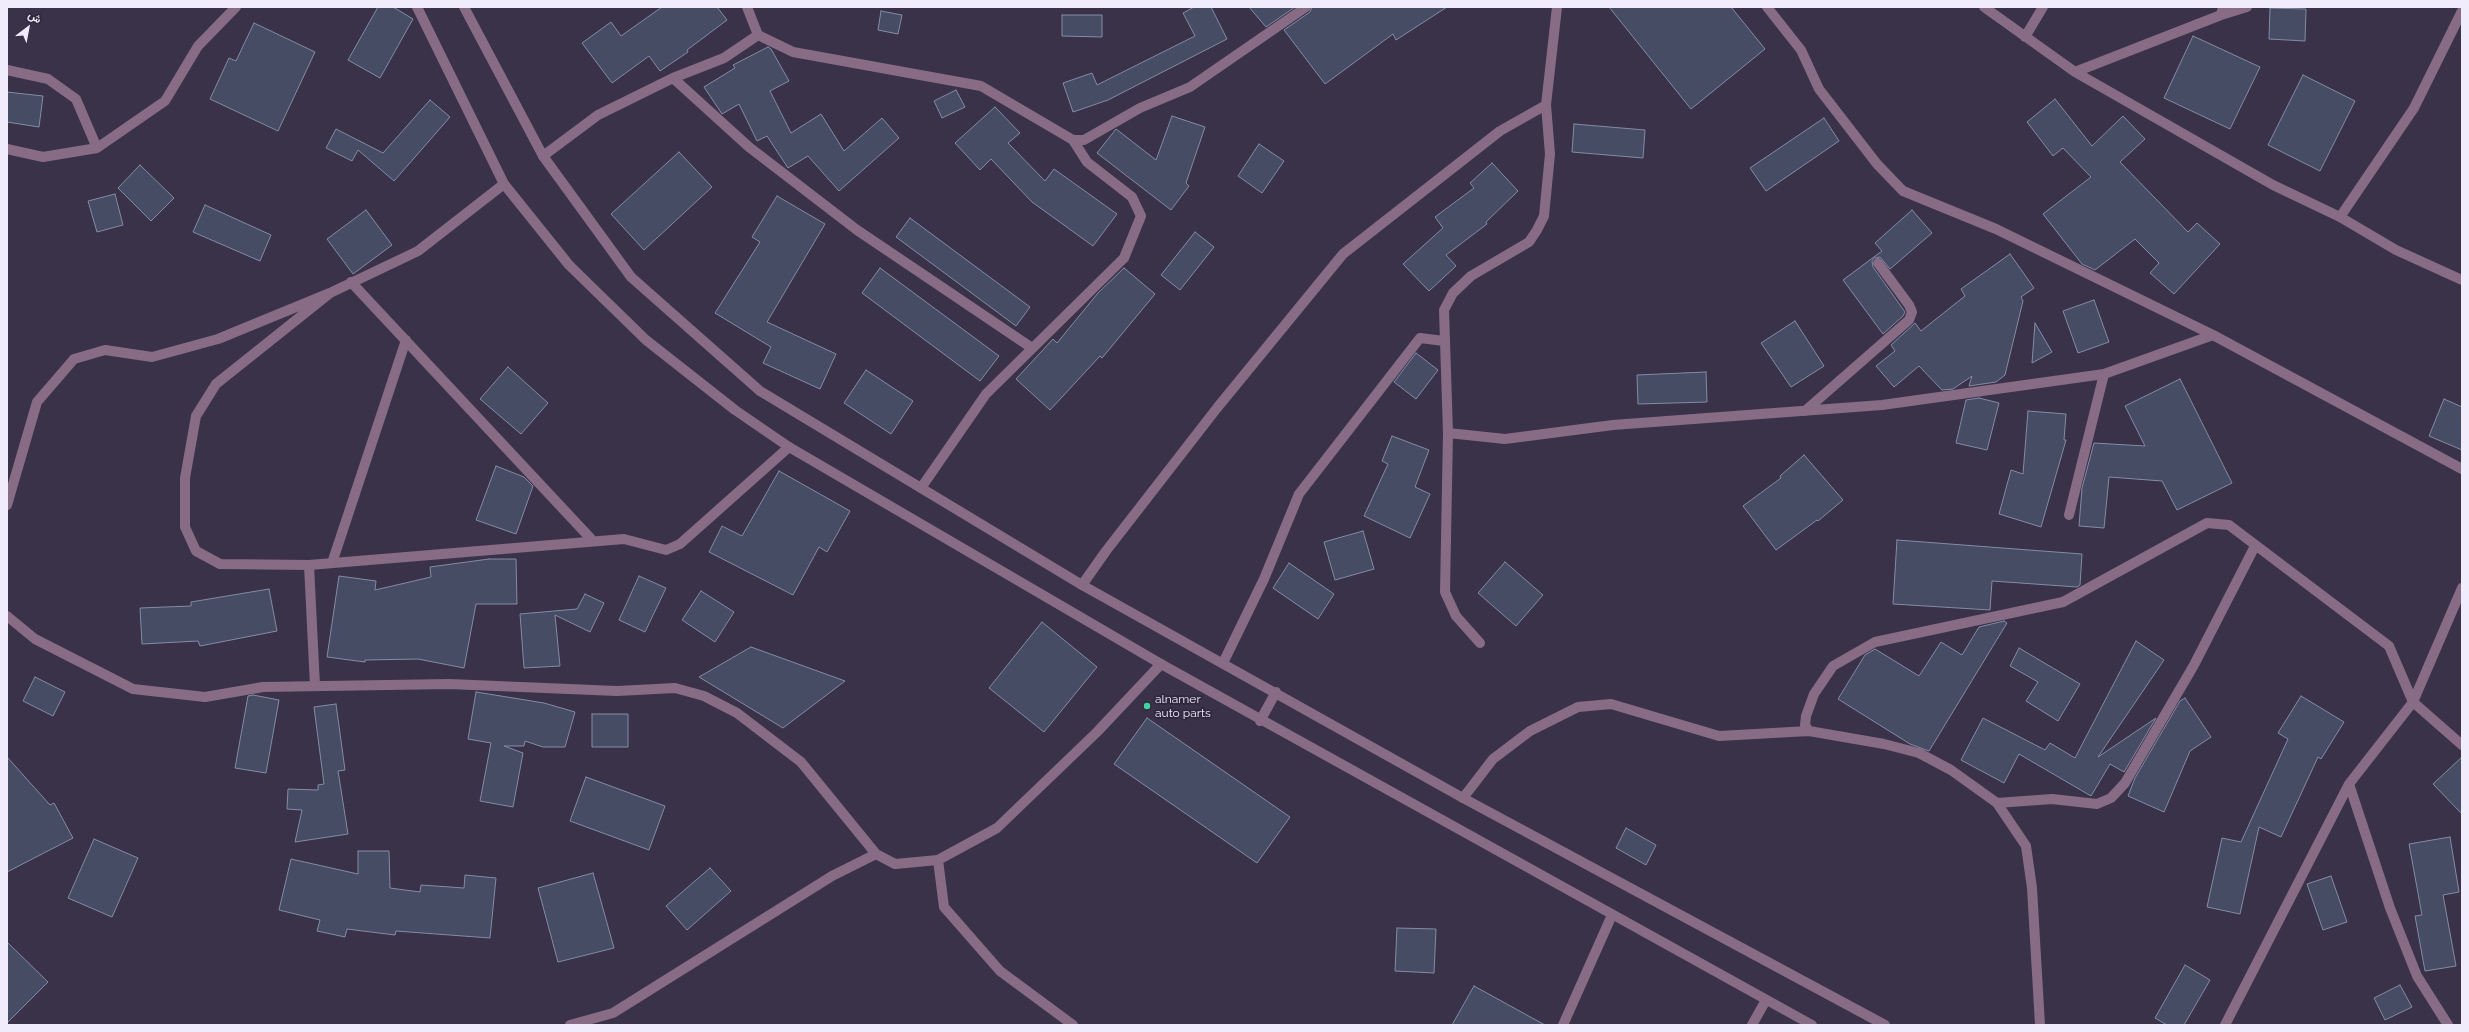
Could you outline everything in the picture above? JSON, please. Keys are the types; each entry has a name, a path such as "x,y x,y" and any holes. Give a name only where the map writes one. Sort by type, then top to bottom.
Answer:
{"street":[{"path":"7,149 43,157 97,148 165,101 198,46 236,7"},
{"path":"417,7 504,184 569,265 646,340 735,410 789,447 1260,721 1812,1025"},
{"path":"464,7 543,156 631,276 760,391 1082,585 1276,692 1463,798 1885,1025"},
{"path":"747,7 758,35 793,52 981,86 1072,140 1086,162 1132,197 1141,216 1124,258 986,394 921,488"},
{"path":"1072,140 1084,140 1140,108 1190,87 1306,7"},
{"path":"1480,643 1456,616 1445,592 1448,433 1444,310 1453,293 1471,276 1529,242 1544,216 1550,154 1546,105 1557,7"},
{"path":"1767,7 1801,50 1819,89 1877,164 1903,191 1996,229 2213,335 2462,469"},
{"path":"1984,7 2075,72 2273,185 2340,217 2396,250 2462,280"},
{"path":"2025,37 2044,7"},
{"path":"2075,72 2222,11 2247,7"},
{"path":"2340,217 2414,108 2462,11"},
{"path":"543,156 598,115 673,78 724,58 758,35"},
{"path":"7,70 48,78 76,99 97,148"},
{"path":"673,78 749,147 857,230 1032,348"},
{"path":"1082,585 1106,551 1218,408 1343,254 1500,132 1546,105"},
{"path":"7,505 37,402 74,359 105,350 152,357 211,341 330,293 418,251 504,184"},
{"path":"1805,410 1909,320 1912,312 1909,305 1878,263"},
{"path":"352,282 592,541"},
{"path":"330,293 216,384 196,416 185,478 186,527 196,551 220,564 309,565 624,539 666,550 680,544 789,447"},
{"path":"1448,433 1504,439 1613,425 1882,405 2104,374 2213,335"},
{"path":"1223,663 1264,579 1299,494 1420,338 1444,341"},
{"path":"332,563 406,340"},
{"path":"2069,515 2104,374"},
{"path":"1809,732 1805,725 1806,716 1814,694 1833,666 1875,642 2063,602 2207,522 2229,525 2389,646 2413,702 2462,745"},
{"path":"1997,803 2052,799 2097,804 2111,798 2125,783 2194,664 2256,546"},
{"path":"309,565 315,686"},
{"path":"2226,1025 2349,784 2413,702 2462,588"},
{"path":"7,616 35,639 133,689 206,696 264,687 449,684 617,691 675,688 704,696 737,712 801,762 876,854 894,864 938,860 998,828 1097,732 1161,664"},
{"path":"1260,721 1276,692"},
{"path":"1463,798 1493,759 1530,731 1578,707 1611,704 1718,736 1809,732 1878,743 1919,754 1951,770 1997,803 2026,846 2032,888 2040,1025"},
{"path":"2349,784 2390,908 2417,976 2448,1025"},
{"path":"570,1025 613,1013 832,876 876,854"},
{"path":"938,860 944,907 1000,971 1073,1025"},
{"path":"1563,1025 1612,915"},
{"path":"1752,1025 1766,1000"}],"building":[{"path":"378,7 393,7 413,19 380,78 348,60"},
{"path":"662,7 717,7 727,20 687,50 688,52 660,71 649,56 612,83 582,43 611,22 621,36"},
{"path":"1194,7 1211,7 1227,39 1108,100 1073,112 1063,83 1092,73 1097,85 1195,36 1183,13"},
{"path":"1249,7 1295,7 1266,27"},
{"path":"1312,7 1447,7 1396,40 1393,34 1325,84 1284,30 1310,12"},
{"path":"1609,7 1731,7 1765,49 1691,109"},
{"path":"2270,8 2306,9 2305,41 2269,39"},
{"path":"881,11 902,15 898,34 878,30"},
{"path":"1062,15 1102,15 1102,37 1062,36"},
{"path":"254,23 315,52 278,131 210,99 229,58 236,61"},
{"path":"2193,36 2260,67 2230,129 2164,98"},
{"path":"768,47 771,49 789,81 770,91 791,133 821,114 844,151 882,118 899,138 839,191 808,156 788,168 767,136 757,141 739,104 722,114 704,87 735,68 733,65"},
{"path":"2303,75 2355,101 2320,171 2268,145"},
{"path":"956,90 965,107 942,118 934,101"},
{"path":"7,92 43,96 39,127 7,122"},
{"path":"2055,99 2092,146 2123,116 2145,139 2120,162 2188,232 2197,223 2220,244 2174,294 2150,273 2159,263 2135,239 2095,270 2082,264 2043,214 2091,177 2063,148 2053,156 2027,122"},
{"path":"430,100 450,117 394,181 358,150 352,161 326,148 336,129 383,153"},
{"path":"995,107 1020,133 1008,143 1045,181 1054,169 1117,214 1093,246 1032,202 991,159 980,170 955,143"},
{"path":"1172,116 1205,127 1186,183 1189,186 1171,210 1097,153 1116,129 1156,160"},
{"path":"1824,118 1839,141 1766,191 1750,168"},
{"path":"1574,124 1645,130 1643,158 1572,152"},
{"path":"1259,144 1284,161 1262,193 1238,176"},
{"path":"679,152 712,187 644,250 611,214"},
{"path":"1492,163 1518,191 1486,222 1487,224 1446,255 1456,266 1429,291 1403,264 1443,228 1435,217 1474,188 1470,183"},
{"path":"140,165 174,198 151,221 118,188"},
{"path":"115,194 123,225 97,232 88,201"},
{"path":"777,196 825,224 767,322 836,354 820,389 763,363 771,347 715,313 760,242 752,237"},
{"path":"205,205 271,235 260,261 193,232"},
{"path":"366,210 392,245 353,274 327,239"},
{"path":"1912,210 1932,233 1890,269 1880,257 1874,258 1872,261 1873,267 1905,312 1903,316 1883,334 1843,280 1882,251 1875,243"},
{"path":"910,218 1030,307 1016,326 896,237"},
{"path":"1195,232 1214,247 1180,290 1161,275"},
{"path":"2010,254 2034,288 2021,297 2023,301 2005,375 1996,382 1969,386 1972,376 1953,389 1942,390 1919,366 1894,387 1876,366 1895,351 1891,345 1915,323 1921,331 1965,296 1961,289"},
{"path":"880,268 999,356 980,381 862,293"},
{"path":"1124,268 1155,294 1102,358 1100,356 1050,410 1016,379 1053,339 1057,343 1098,293"},
{"path":"2094,300 2109,342 2078,353 2063,311"},
{"path":"1795,321 1824,366 1791,387 1761,343"},
{"path":"2035,323 2052,352 2032,363"},
{"path":"1416,353 1438,370 1416,399 1394,382"},
{"path":"508,367 548,403 521,434 480,399"},
{"path":"866,370 913,401 891,434 844,403"},
{"path":"1706,372 1707,402 1638,404 1637,375"},
{"path":"2180,379 2232,483 2177,510 2162,481 2109,477 2104,528 2079,526 2082,488 2094,443 2145,446 2125,406"},
{"path":"1979,398 1999,403 1987,450 1956,443 1966,400"},
{"path":"2444,399 2462,407 2462,450 2429,436"},
{"path":"2028,411 2066,414 2064,440 2066,440 2041,527 1999,514 2011,470 2023,474"},
{"path":"1392,436 1429,450 1415,487 1430,494 1410,538 1364,516 1388,464 1382,461"},
{"path":"1804,455 1843,500 1818,521 1817,520 1776,550 1743,506 1781,478 1780,476"},
{"path":"496,466 524,477 533,486 516,534 476,520"},
{"path":"779,471 850,511 827,552 819,547 793,595 709,552 722,526 742,536"},
{"path":"1363,531 1374,569 1335,580 1324,542"},
{"path":"1897,540 2082,554 2080,585 2077,587 1992,581 1990,610 1893,604"},
{"path":"489,559 516,559 517,604 476,604 464,668 418,659 365,660 365,662 327,657 339,576 376,581 375,590 431,577 430,567"},
{"path":"1505,562 1543,595 1516,626 1478,593"},
{"path":"1289,563 1334,594 1318,619 1273,588"},
{"path":"639,576 666,588 645,632 619,620"},
{"path":"269,589 277,631 200,646 198,641 142,644 140,608 191,606 191,602"},
{"path":"701,591 734,612 715,642 682,620"},
{"path":"585,594 604,603 590,632 555,615 560,666 524,668 520,614 577,609"},
{"path":"2004,621 2007,623 1929,751 1910,744 1838,699 1865,655 1875,649 1919,676 1941,642 1962,655 1979,627"},
{"path":"1042,622 1097,667 1044,732 989,688"},
{"path":"2136,641 2164,660 2098,757 2156,718 2124,772 2110,764 2091,796 2019,754 2004,783 1961,760 1983,718 2045,750 2050,743 2075,758"},
{"path":"751,647 845,681 783,728 699,677"},
{"path":"2019,648 2080,684 2058,721 2026,701 2038,682 2010,666"},
{"path":"35,677 65,692 53,716 23,701"},
{"path":"476,692 544,703 575,712 565,747 543,747 525,741 524,746 504,746 523,753 513,807 480,801 491,743 468,739"},
{"path":"253,695 279,700 266,773 235,768 248,696"},
{"path":"2301,696 2344,722 2321,759 2318,757 2281,837 2259,827 2240,914 2207,907 2222,838 2241,842 2288,739 2278,733"},
{"path":"2185,698 2211,737 2190,751 2164,812 2128,796 2135,778 2180,701"},
{"path":"336,704 345,770 338,771 348,834 295,842 302,810 287,809 288,789 318,790 318,785 324,784 314,707"},
{"path":"592,714 628,714 628,747 592,747"},
{"path":"1147,718 1290,817 1257,863 1114,764"},
{"path":"7,757 50,805 54,803 73,838 7,872"},
{"path":"2462,757 2462,814 2433,784"},
{"path":"586,777 665,806 649,850 570,821"},
{"path":"1626,828 1656,845 1646,865 1616,848"},
{"path":"2450,837 2459,892 2443,895 2456,966 2425,971 2415,916 2422,915 2409,844"},
{"path":"94,839 138,858 112,917 68,898"},
{"path":"358,851 389,851 390,888 420,892 421,885 464,888 465,875 496,878 490,938 396,931 395,935 347,929 345,937 317,931 320,920 279,910 291,859 358,874"},
{"path":"710,868 731,891 687,930 666,906"},
{"path":"593,873 614,948 558,962 538,888"},
{"path":"2331,876 2347,922 2323,930 2307,884"},
{"path":"1397,928 1436,929 1434,973 1395,971"},
{"path":"7,942 48,982 7,1023"},
{"path":"2185,965 2210,980 2184,1025 2167,1025 2155,1018"},
{"path":"2400,985 2412,1007 2385,1020 2374,998"},
{"path":"1474,986 1545,1025 1452,1025"}],"place":[{"name":"alnamer auto parts","path":"1147,706"}]}
